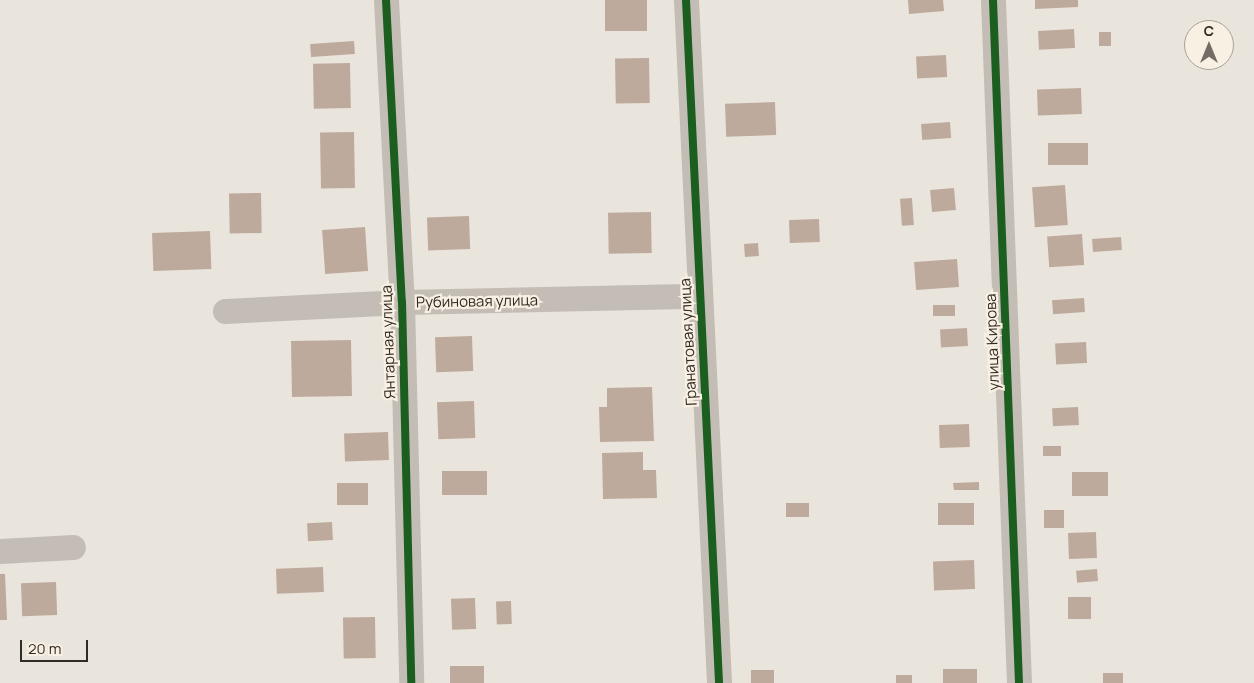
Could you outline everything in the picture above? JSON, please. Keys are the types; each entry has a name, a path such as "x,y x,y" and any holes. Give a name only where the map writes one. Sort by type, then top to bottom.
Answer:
{"street":[{"name":"Янтарная улица","path":"386,0 402,302 411,683"},
{"name":"Гранатовая улица","path":"686,0 719,683"},
{"name":"улица Кирова","path":"993,0 1019,683"},
{"name":"Рубиновая улица","path":"225,311 402,302 699,296"},
{"path":"0,551 73,547"}],"building":[{"path":"605,0 647,0 647,31 605,31"},
{"path":"908,0 943,0 944,11 909,14"},
{"path":"1035,0 1078,0 1078,7 1035,9"},
{"path":"1074,29 1075,48 1039,50 1038,31"},
{"path":"1099,32 1111,32 1111,46 1099,46"},
{"path":"354,41 355,54 311,57 310,44"},
{"path":"946,55 947,77 917,79 916,57"},
{"path":"649,58 650,103 616,104 615,59"},
{"path":"350,63 351,108 314,109 313,64"},
{"path":"1081,88 1082,114 1038,116 1037,90"},
{"path":"775,102 776,135 726,137 725,104"},
{"path":"950,122 951,138 922,140 921,124"},
{"path":"354,132 355,188 321,189 320,133"},
{"path":"1048,143 1088,143 1088,165 1048,165"},
{"path":"1065,185 1068,225 1035,227 1032,187"},
{"path":"954,188 956,210 932,212 930,190"},
{"path":"261,193 262,233 230,234 229,194"},
{"path":"912,198 914,225 902,226 900,199"},
{"path":"651,212 652,253 609,254 608,213"},
{"path":"469,216 470,249 428,250 427,217"},
{"path":"819,219 820,242 790,243 789,220"},
{"path":"365,227 368,271 325,274 322,230"},
{"path":"210,231 211,269 153,271 152,233"},
{"path":"1082,234 1084,265 1049,267 1047,236"},
{"path":"1121,237 1122,250 1093,252 1092,239"},
{"path":"758,243 759,256 745,257 744,244"},
{"path":"957,259 959,287 916,290 914,262"},
{"path":"1084,298 1085,312 1053,314 1052,300"},
{"path":"933,305 955,305 955,316 933,316"},
{"path":"967,328 968,346 941,347 940,329"},
{"path":"472,336 473,371 436,372 435,337"},
{"path":"351,340 352,396 292,397 291,341"},
{"path":"1086,342 1087,363 1056,365 1055,344"},
{"path":"652,387 654,441 600,442 599,407 607,407 607,388"},
{"path":"474,401 475,438 438,439 437,402"},
{"path":"1078,407 1079,425 1053,426 1052,408"},
{"path":"969,424 970,447 940,448 939,425"},
{"path":"388,432 389,460 345,462 344,434"},
{"path":"1043,446 1061,446 1061,456 1043,456"},
{"path":"643,452 643,470 656,470 657,498 603,499 602,453"},
{"path":"442,471 487,471 487,495 442,495"},
{"path":"1072,472 1108,472 1108,496 1072,496"},
{"path":"979,482 979,490 954,490 953,483"},
{"path":"337,483 368,483 368,505 337,505"},
{"path":"786,503 809,503 809,517 786,517"},
{"path":"938,503 974,503 974,525 938,525"},
{"path":"1044,510 1064,510 1064,528 1044,528"},
{"path":"332,522 333,540 308,541 307,523"},
{"path":"1096,532 1097,558 1069,559 1068,533"},
{"path":"974,560 975,589 934,590 933,561"},
{"path":"323,567 324,592 277,594 276,569"},
{"path":"1097,569 1098,581 1077,583 1076,571"},
{"path":"0,574 5,574 7,620 0,620"},
{"path":"56,582 57,615 22,616 21,583"},
{"path":"1068,597 1091,597 1091,619 1068,619"},
{"path":"475,598 476,629 452,630 451,599"},
{"path":"511,601 512,624 497,625 496,602"},
{"path":"375,617 376,658 344,659 343,618"},
{"path":"450,666 484,666 484,683 450,683"},
{"path":"943,669 977,669 977,683 943,683"},
{"path":"751,670 774,670 774,683 751,683"},
{"path":"1103,673 1123,673 1123,683 1103,683"},
{"path":"896,675 912,675 912,683 896,683"}],"cycle path":[{"path":"386,0 402,302 411,683"},
{"path":"686,0 719,683"},
{"path":"993,0 1019,683"}]}
